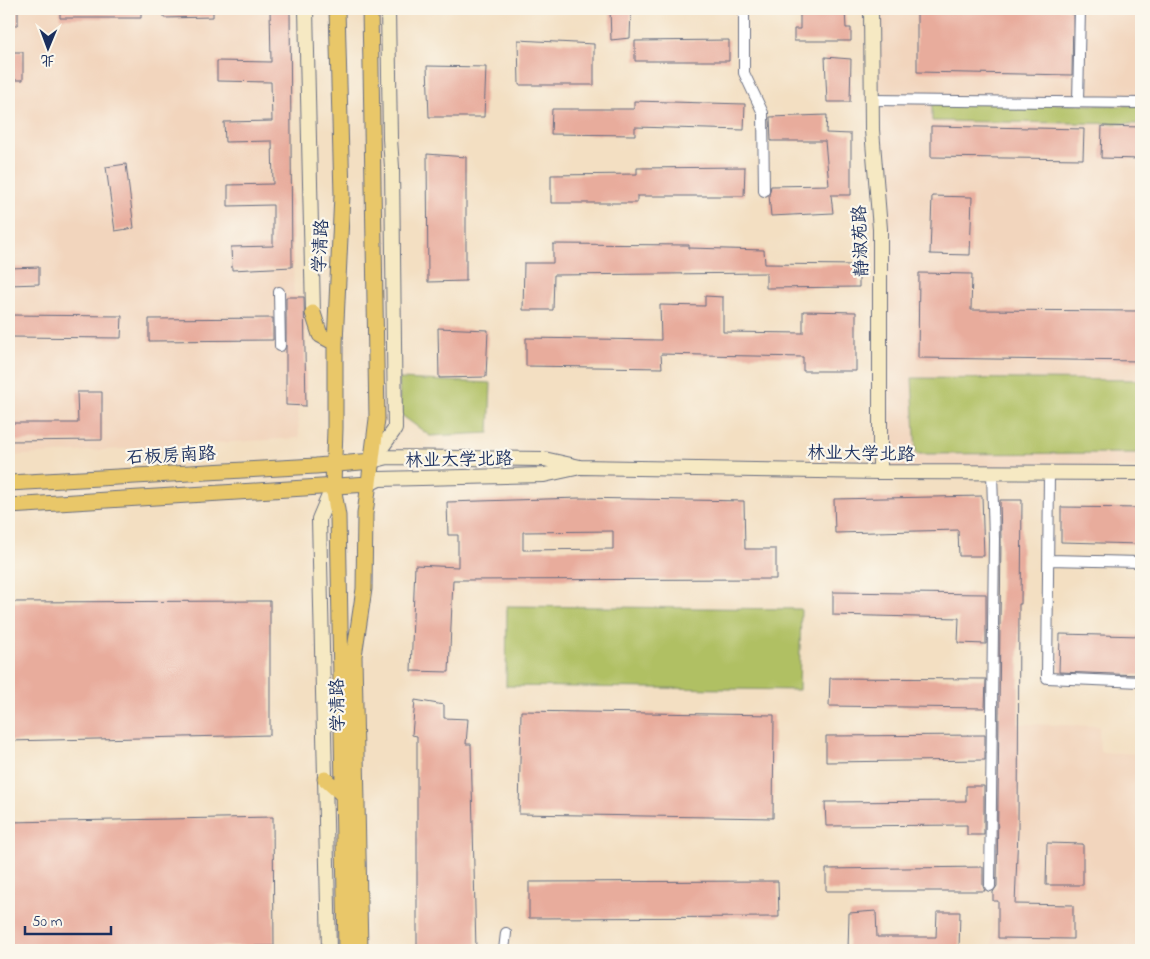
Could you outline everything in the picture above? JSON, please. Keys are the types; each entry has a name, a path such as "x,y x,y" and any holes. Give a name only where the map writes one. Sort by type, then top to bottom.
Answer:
{"main road":[{"name":"学清路","path":"337,9 342,196 334,343 335,464 333,486 338,516 346,950"},
{"name":"学清路","path":"360,950 354,656 364,589 365,514 377,419 370,9"},
{"path":"313,313 320,334 334,343"},
{"name":"石板房南路","path":"9,483 372,461"},
{"path":"9,506 300,490 369,484"},
{"path":"325,779 343,795"}],"street":[{"name":"学清路","path":"306,9 313,313"},
{"name":"学清路","path":"372,461 395,429 388,9"},
{"path":"744,9 744,73 763,113 764,192"},
{"name":"静淑苑路","path":"871,9 873,140 880,229 880,472"},
{"path":"1078,102 1080,9"},
{"path":"872,100 1141,103"},
{"path":"279,292 280,346"},
{"name":"林业大学北路","path":"372,461 388,457 544,459 580,467 880,472 1141,473"},
{"name":"林业大学北路","path":"369,484 379,479 544,475 580,467"},
{"path":"990,886 994,539 992,473"},
{"path":"1050,473 1048,678 1141,682"},
{"name":"学清路","path":"329,950 319,519 333,486"},
{"path":"1048,560 1141,562"},
{"path":"504,950 506,933"}],"shaded area":[{"path":"9,9 284,9 299,438 9,456"},
{"path":"877,9 1141,9 1141,466 880,472"},
{"path":"996,723 1099,726 1100,752 1141,754 1141,950 992,950"}],"green space":[{"path":"932,101 1141,106 1141,124 932,121"},
{"path":"912,378 1141,380 1141,453 916,454"},
{"path":"399,379 491,383 489,433 430,436 400,414"},
{"path":"507,606 801,609 799,690 506,686"}],"building":[{"path":"9,9 18,9 18,25 9,25"},
{"path":"60,9 141,9 141,18 60,18"},
{"path":"164,9 213,9 213,17 164,18"},
{"path":"270,9 290,9 292,267 232,270 231,247 273,246 273,205 228,206 228,185 273,184 272,141 225,142 224,122 272,121 271,82 217,81 217,61 271,62"},
{"path":"610,9 631,9 630,38 611,40"},
{"path":"800,9 845,10 846,28 851,28 851,41 794,41 794,29 800,29"},
{"path":"917,9 1073,9 1072,75 917,72"},
{"path":"518,40 594,44 594,85 519,85"},
{"path":"729,40 729,61 635,61 635,41"},
{"path":"9,52 23,52 23,80 9,80"},
{"path":"825,57 851,59 850,102 827,102"},
{"path":"427,66 486,67 484,117 429,117"},
{"path":"634,101 745,104 744,130 635,127 635,135 551,134 552,109 634,109"},
{"path":"827,115 826,133 851,134 851,195 831,195 833,213 771,216 769,195 771,186 829,185 825,141 771,141 770,117"},
{"path":"931,126 1084,129 1083,159 931,157"},
{"path":"1102,126 1141,127 1141,159 1101,158"},
{"path":"427,154 466,157 466,281 428,282"},
{"path":"126,164 134,228 115,231 106,167"},
{"path":"745,167 744,196 637,196 637,203 551,203 551,175 637,174 637,168"},
{"path":"932,196 972,197 970,255 930,254"},
{"path":"553,244 689,245 689,248 764,250 765,264 859,265 859,287 766,288 766,273 554,275 553,310 523,310 524,263 553,263"},
{"path":"39,267 39,284 9,285 9,268"},
{"path":"919,273 972,274 971,310 1141,311 1141,361 918,358"},
{"path":"705,296 723,297 723,332 803,333 803,311 856,312 856,371 803,371 803,357 661,354 662,368 526,366 526,338 661,340 660,305 705,306"},
{"path":"286,297 304,297 306,406 286,405"},
{"path":"9,315 122,316 121,338 9,337"},
{"path":"273,318 273,340 149,341 149,319"},
{"path":"438,328 488,330 486,377 439,378"},
{"path":"77,392 102,392 102,440 9,441 9,423 78,423"},
{"path":"982,496 984,556 959,556 958,530 835,533 834,499"},
{"path":"579,498 744,501 745,549 776,549 776,579 453,580 449,672 411,671 415,565 458,567 458,535 448,535 447,502","holes":["613,531 613,549 523,550 523,532"]},
{"path":"1000,500 1022,500 1021,604 1019,604 1018,831 1015,904 1073,905 1073,939 998,938 998,901 993,901 993,892 997,886"},
{"path":"1061,507 1141,508 1141,544 1061,542"},
{"path":"833,592 986,594 986,644 958,643 959,618 833,615"},
{"path":"270,601 270,735 9,741 9,602"},
{"path":"1060,634 1141,636 1141,675 1059,672"},
{"path":"830,678 986,679 985,708 829,706"},
{"path":"415,700 444,705 444,718 468,719 466,744 471,744 476,950 417,950 417,736 412,735"},
{"path":"521,711 774,715 773,818 519,814"},
{"path":"985,735 985,760 826,762 826,736"},
{"path":"966,786 984,786 984,835 967,835 967,825 826,826 825,802 966,801"},
{"path":"273,817 274,946 9,948 9,822"},
{"path":"1047,843 1083,844 1083,885 1046,885"},
{"path":"983,867 983,886 985,891 826,891 826,869"},
{"path":"778,881 779,917 529,918 529,882"},
{"path":"876,911 877,937 936,937 937,912 960,912 959,950 848,950 849,913"}]}
